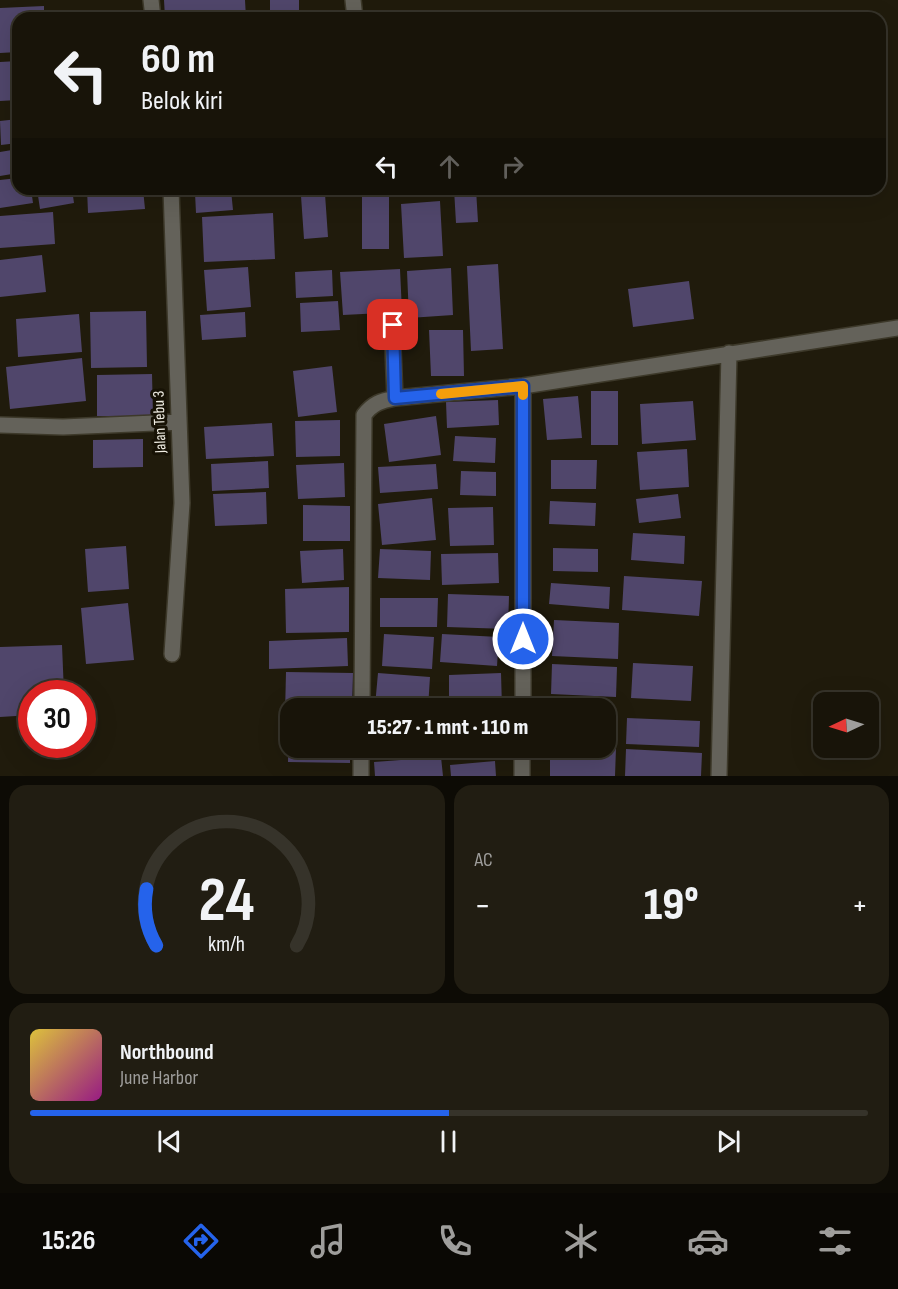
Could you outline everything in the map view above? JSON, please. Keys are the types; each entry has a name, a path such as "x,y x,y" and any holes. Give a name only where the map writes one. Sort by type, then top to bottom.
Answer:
{"street":[{"name":"Jalan Tebu 3","path":"171,195 182,503 172,654"},
{"path":"393,325 395,398"},
{"path":"362,698 364,415 370,406 395,398 523,386 898,328"},
{"path":"719,776 729,353"},
{"path":"522,698 523,386"},
{"path":"0,425 63,427 178,422"},
{"path":"361,776 362,758"},
{"path":"522,758 522,776"}],"building":[{"path":"164,0 245,0 246,12 165,12"},
{"path":"270,0 299,0 299,12 270,12"},
{"path":"44,6 44,12 12,12 12,52 0,53 0,8"},
{"path":"325,10 325,12 299,12"},
{"path":"12,61 12,100 0,101 0,62"},
{"path":"12,120 12,144 1,145 0,121"},
{"path":"12,150 12,174 0,176 0,152"},
{"path":"12,179 12,195 32,195 33,203 0,208 0,180"},
{"path":"38,195 73,195 74,203 40,209"},
{"path":"87,195 144,195 145,209 88,213"},
{"path":"195,195 232,195 233,210 196,213"},
{"path":"325,195 328,237 304,239 301,196"},
{"path":"362,195 389,195 389,249 362,249"},
{"path":"454,195 476,195 478,222 456,223"},
{"path":"440,201 443,256 404,258 401,204"},
{"path":"53,212 55,244 0,248 0,216"},
{"path":"273,213 275,259 204,262 202,217"},
{"path":"42,255 46,292 0,297 0,260"},
{"path":"498,264 503,349 471,351 467,266"},
{"path":"248,267 251,307 207,311 204,270"},
{"path":"451,268 453,315 409,318 407,271"},
{"path":"400,269 402,312 343,315 340,272"},
{"path":"332,270 333,296 296,298 295,272"},
{"path":"689,281 694,319 633,327 628,289"},
{"path":"338,301 340,330 301,332 300,303"},
{"path":"146,311 147,367 91,368 90,312"},
{"path":"245,312 246,337 202,340 200,315"},
{"path":"79,314 82,352 18,357 16,319"},
{"path":"429,330 463,330 464,376 431,376"},
{"path":"82,358 86,401 10,409 6,367"},
{"path":"332,366 337,412 298,417 293,371"},
{"path":"152,374 153,416 97,416 97,375"},
{"path":"591,391 618,391 618,445 591,445"},
{"path":"578,396 582,438 547,440 543,399"},
{"path":"498,400 499,425 447,428 446,402"},
{"path":"693,401 696,440 642,444 640,404"},
{"path":"436,416 441,455 389,462 384,424"},
{"path":"340,420 340,456 296,457 295,421"},
{"path":"272,423 274,456 206,459 204,427"},
{"path":"455,436 496,438 495,463 453,461"},
{"path":"143,439 143,467 93,468 93,440"},
{"path":"687,449 689,487 640,490 637,452"},
{"path":"551,460 597,460 596,489 551,489"},
{"path":"268,461 269,488 212,491 211,464"},
{"path":"344,463 345,497 298,499 296,465"},
{"path":"436,464 438,489 380,493 378,467"},
{"path":"461,471 496,472 496,496 460,495"},
{"path":"266,492 267,524 215,526 213,494"},
{"path":"678,494 681,518 639,523 636,499"},
{"path":"432,498 436,540 382,545 378,504"},
{"path":"550,501 596,503 595,526 549,524"},
{"path":"303,505 350,506 350,541 303,541"},
{"path":"493,507 494,545 450,546 448,508"},
{"path":"633,533 685,536 684,564 631,560"},
{"path":"126,546 129,589 88,592 85,549"},
{"path":"553,548 598,549 598,572 553,571"},
{"path":"343,549 344,580 302,583 300,551"},
{"path":"380,549 431,551 430,580 378,578"},
{"path":"498,553 499,583 442,585 441,554"},
{"path":"624,576 702,581 699,616 622,610"},
{"path":"551,583 610,587 609,609 549,604"},
{"path":"349,587 349,632 286,633 285,589"},
{"path":"448,594 509,596 508,629 447,627"},
{"path":"380,598 438,598 437,627 380,627"},
{"path":"128,603 134,660 86,664 81,608"},
{"path":"554,620 619,623 618,659 552,656"},
{"path":"384,634 434,637 432,669 382,666"},
{"path":"442,634 499,637 497,666 440,662"},
{"path":"347,638 348,666 269,669 269,641"},
{"path":"62,645 63,680 18,680 18,716 0,717 0,647"},
{"path":"633,663 693,666 691,701 631,698"},
{"path":"552,664 617,667 616,697 551,694"},
{"path":"286,672 353,673 352,698 285,698"},
{"path":"378,673 430,677 429,698 376,698"},
{"path":"501,673 502,698 449,698 449,675"},
{"path":"627,718 700,721 699,747 626,744"},
{"path":"626,749 702,753 701,776 625,776"},
{"path":"288,758 350,758 350,763 288,762"},
{"path":"441,758 443,776 375,776 374,762"},
{"path":"550,758 616,758 615,776 550,776"},
{"path":"495,761 496,776 451,776 450,765"}],"slow traffic":[{"path":"441,394 523,386 523,395"}],"route":[{"path":"393,325 395,398 523,386 523,639"}]}
